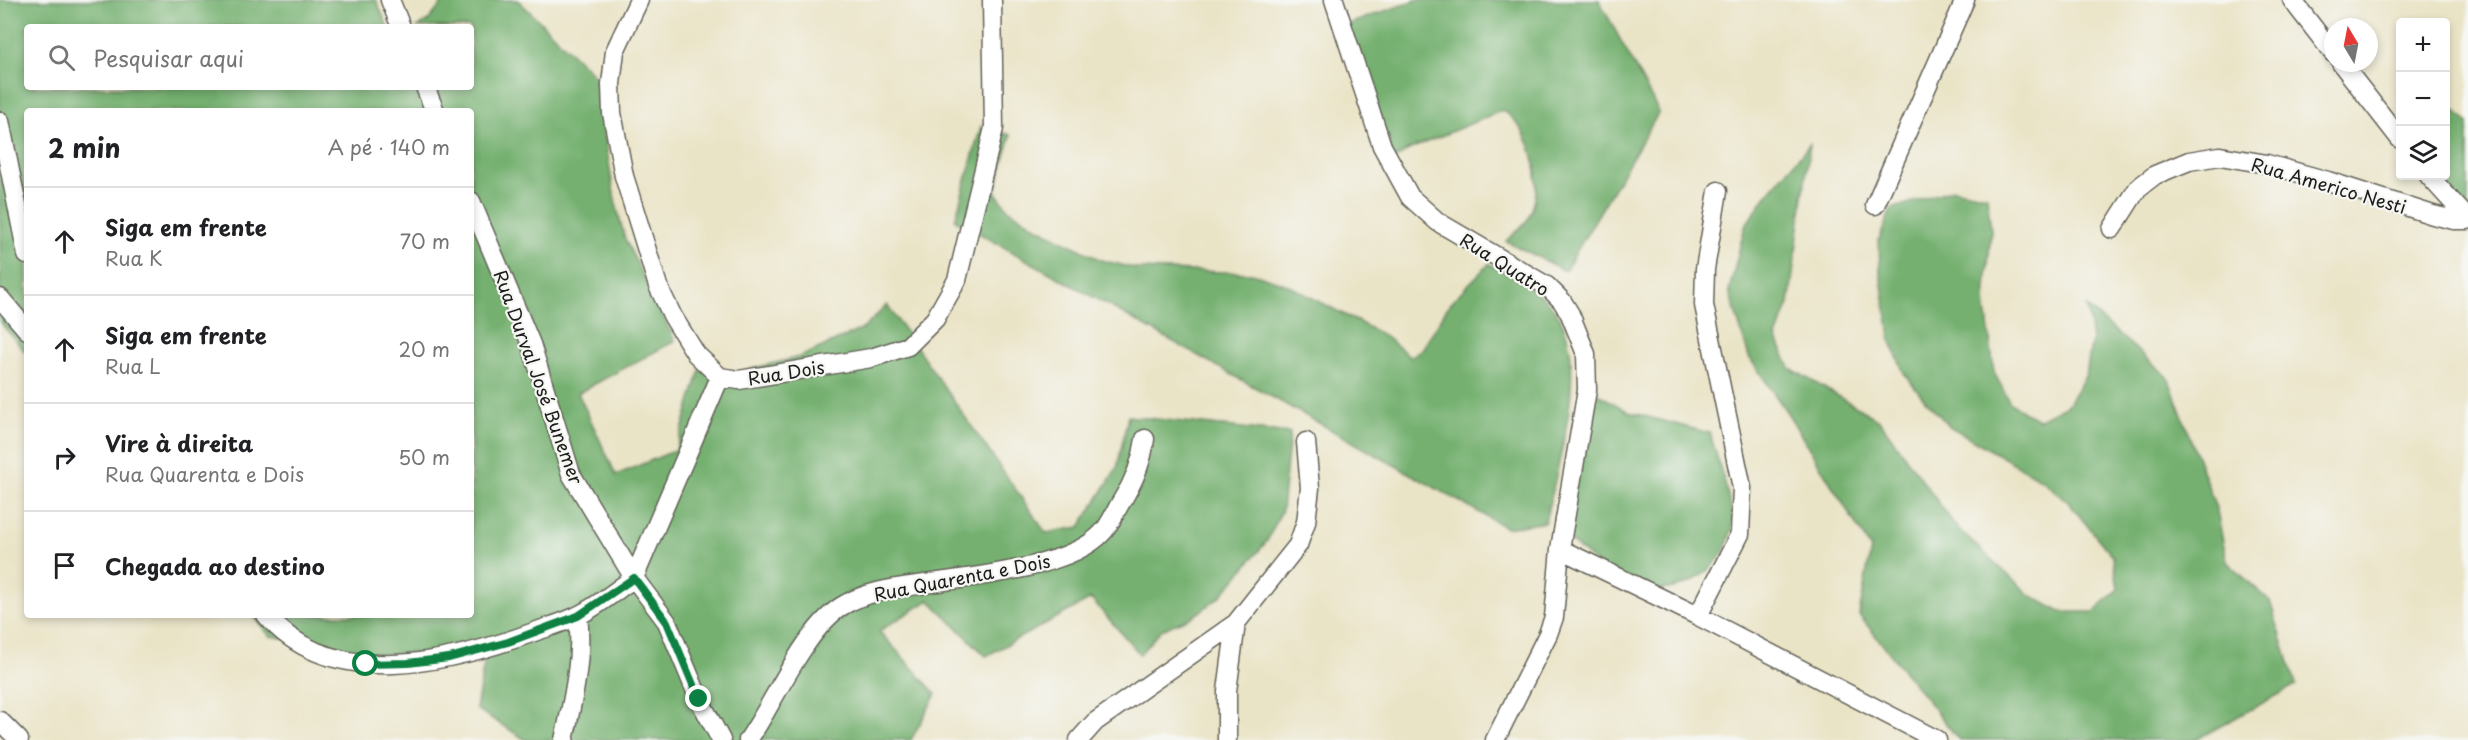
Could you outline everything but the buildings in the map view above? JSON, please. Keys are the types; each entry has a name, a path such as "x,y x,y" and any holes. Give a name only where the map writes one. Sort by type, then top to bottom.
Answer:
{"street":[{"path":"390,0 400,24"},
{"path":"269,618 280,631 305,648 366,664 408,663 449,658 508,642 578,616 634,578 720,377 696,354 684,336 658,285 624,176 612,113 615,51 639,0"},
{"name":"Rua Dois","path":"720,377 738,380 871,358 908,346 935,319 957,280 994,128 993,8 981,0"},
{"name":"Rua Quatro","path":"1334,0 1382,146 1410,197 1438,222 1547,286 1562,301 1587,354 1587,390 1560,549 1554,617 1495,740"},
{"path":"1875,205 1965,0"},
{"path":"2292,0 2324,41"},
{"path":"2348,72 2396,134"},
{"path":"426,90 434,108"},
{"path":"0,121 24,240"},
{"name":"Rua Americo Nesti","path":"2112,229 2138,188 2155,175 2189,161 2220,156 2267,164 2433,215 2454,220 2468,219"},
{"path":"2433,180 2468,219"},
{"path":"1698,616 1740,534 1742,508 1742,488 1704,305 1705,269 1718,191"},
{"name":"Rua Durval José Bunemer","path":"474,208 531,344 571,474 634,578"},
{"path":"0,298 24,326"},
{"name":"Rua Quarenta e Dois","path":"748,740 781,684 822,623 840,607 857,598 885,590 997,573 1061,557 1085,547 1102,533 1131,487 1142,460 1145,439"},
{"path":"1079,740 1095,722 1236,623 1298,544 1306,522 1310,488 1306,442"},
{"path":"1560,549 1698,616 1937,740"},
{"path":"634,578 667,622 699,699 721,740"},
{"path":"564,740 579,654 578,616"},
{"path":"1227,740 1227,681 1236,623"},
{"path":"0,721 20,740"}],"green space":[{"path":"0,0 376,0 387,24 24,24 24,90 474,90 474,24 423,24 445,0 518,0 595,76 615,200 625,239 675,341 578,393 616,475 676,450 700,370 733,373 800,357 864,328 887,305 1046,533 1080,527 1117,468 1128,416 1290,433 1282,510 1267,541 1221,596 1194,616 1161,630 1140,654 1091,599 986,656 929,600 879,631 936,694 911,740 526,740 476,709 486,652 377,654 270,636 255,618 474,618 474,108 24,108 24,350 0,322"},
{"path":"1416,0 1599,0 1659,112 1565,271 1506,241 1522,227 1529,217 1534,203 1536,174 1529,145 1514,120 1503,110 1408,150 1394,160 1346,25"},
{"path":"2450,105 2468,123 2468,222 2439,180 2450,180"},
{"path":"981,126 1011,135 995,192 1009,210 1038,228 1101,260 1138,269 1252,273 1288,285 1383,335 1411,357 1423,348 1450,303 1489,264 1527,285 1552,306 1558,315 1567,336 1571,361 1568,417 1545,522 1507,528 955,220"},
{"path":"1810,144 1789,304 1776,337 1790,368 1879,420 1956,527 2030,595 2060,612 2094,612 2118,589 2113,557 2068,502 2042,480 1949,426 1904,373 1891,342 1880,273 1879,240 1891,209 1953,189 1987,196 1991,230 1985,300 1994,372 2010,403 2038,420 2067,405 2086,375 2092,340 2087,307 2168,377 2217,511 2227,562 2270,601 2296,685 2195,740 1959,740 1859,615 1871,549 1788,414 1749,357 1729,291 1745,226 1764,198"},
{"path":"1591,390 1629,412 1710,433 1728,493 1733,522 1722,554 1712,567 1699,577 1669,589 1652,590 1635,587 1608,573 1565,536"}],"route":[{"path":"366,664 408,663 449,658 508,642 578,616 634,578 667,622 699,699"}]}
